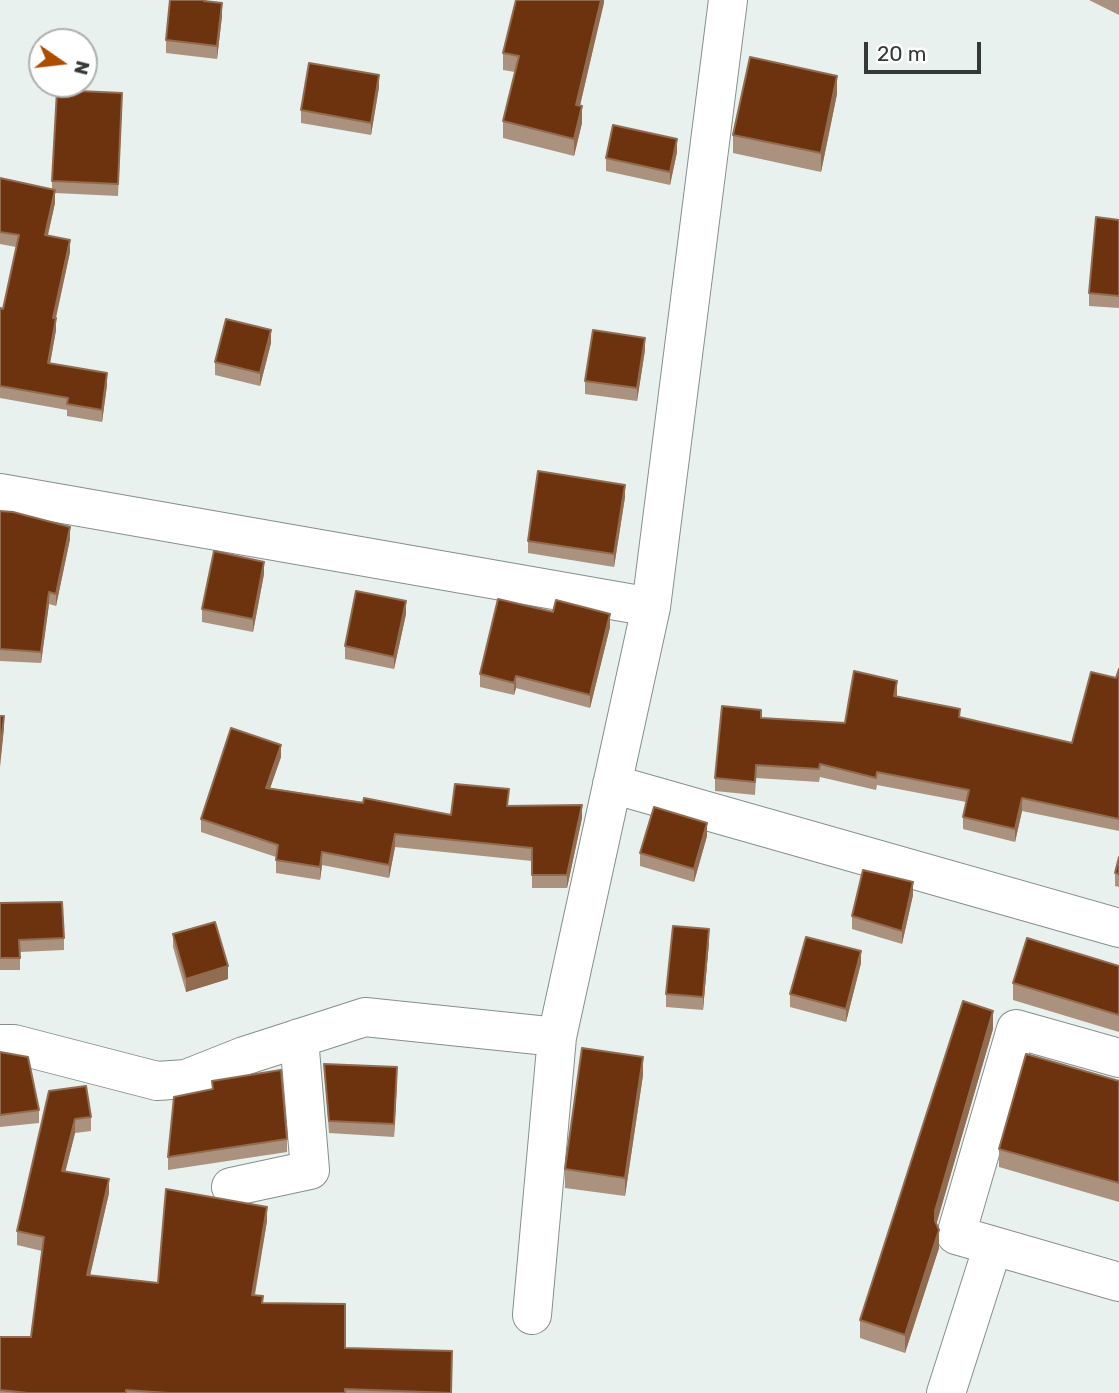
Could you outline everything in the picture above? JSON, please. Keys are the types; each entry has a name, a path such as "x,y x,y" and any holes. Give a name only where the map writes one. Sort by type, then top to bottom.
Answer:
{"street":[{"path":"531,1315 557,1037 651,607 728,0"},
{"path":"0,493 651,607"},
{"path":"612,784 1119,928"},
{"path":"0,1044 15,1044 157,1081 186,1079 365,1017 557,1037"},
{"path":"1119,1058 1016,1029 956,1235 1119,1282"},
{"path":"231,1186 310,1170 299,1038"},
{"path":"946,1393 993,1246"}],"building":[{"path":"170,0 222,3 217,46 166,40"},
{"path":"516,0 601,0 576,105 582,106 574,139 503,121 519,56 503,53"},
{"path":"750,57 837,76 821,153 733,135"},
{"path":"309,63 379,75 371,123 301,110"},
{"path":"98,92 122,93 118,184 52,181 57,98 98,98"},
{"path":"613,125 677,139 670,172 606,158"},
{"path":"0,178 55,190 45,235 70,240 53,318 56,318 48,363 107,373 102,410 67,404 68,398 0,386 0,308 3,309 19,235 0,232"},
{"path":"1096,217 1119,220 1119,296 1089,293"},
{"path":"226,319 271,330 260,373 215,362"},
{"path":"593,330 645,338 637,388 585,381"},
{"path":"538,471 625,485 614,554 528,541"},
{"path":"0,511 70,527 56,594 49,592 41,652 0,649"},
{"path":"214,551 264,562 253,619 202,609"},
{"path":"356,591 406,601 394,657 345,646"},
{"path":"498,599 553,612 556,600 610,614 590,695 516,676 514,683 480,674"},
{"path":"1119,669 1119,819 1022,798 1015,829 963,817 969,790 877,772 876,778 820,764 819,769 756,765 755,782 715,778 722,706 761,710 761,718 845,723 854,671 897,681 894,696 960,709 959,717 1072,743 1091,672 1116,678"},
{"path":"0,716 4,716 0,754"},
{"path":"231,728 281,745 266,788 363,803 364,798 451,815 455,784 509,789 507,806 582,805 567,875 532,875 532,848 395,834 389,865 322,852 320,867 276,860 278,845 201,819"},
{"path":"654,807 707,823 694,869 640,853"},
{"path":"1119,857 1119,874 1115,873"},
{"path":"863,870 913,882 902,931 852,916"},
{"path":"62,902 64,938 19,940 20,958 0,958 0,903"},
{"path":"215,922 228,966 186,979 173,934"},
{"path":"673,926 709,929 703,997 666,994"},
{"path":"806,937 861,951 846,1009 790,994"},
{"path":"1027,938 1119,966 1119,1015 1013,983"},
{"path":"963,1001 993,1011 935,1211 939,1230 905,1335 860,1320"},
{"path":"582,1048 643,1057 625,1178 565,1169"},
{"path":"0,1052 28,1057 39,1110 0,1115"},
{"path":"1026,1054 1119,1081 1119,1183 999,1149"},
{"path":"324,1064 397,1067 394,1124 329,1121"},
{"path":"281,1070 287,1139 168,1157 174,1097 213,1089 212,1081"},
{"path":"86,1086 91,1117 75,1119 62,1171 109,1179 87,1275 158,1283 166,1189 267,1207 252,1295 263,1296 262,1303 345,1304 345,1348 452,1351 451,1393 345,1389 345,1393 169,1393 126,1390 126,1393 28,1393 0,1390 0,1337 31,1337 44,1237 17,1231 49,1091"}]}
